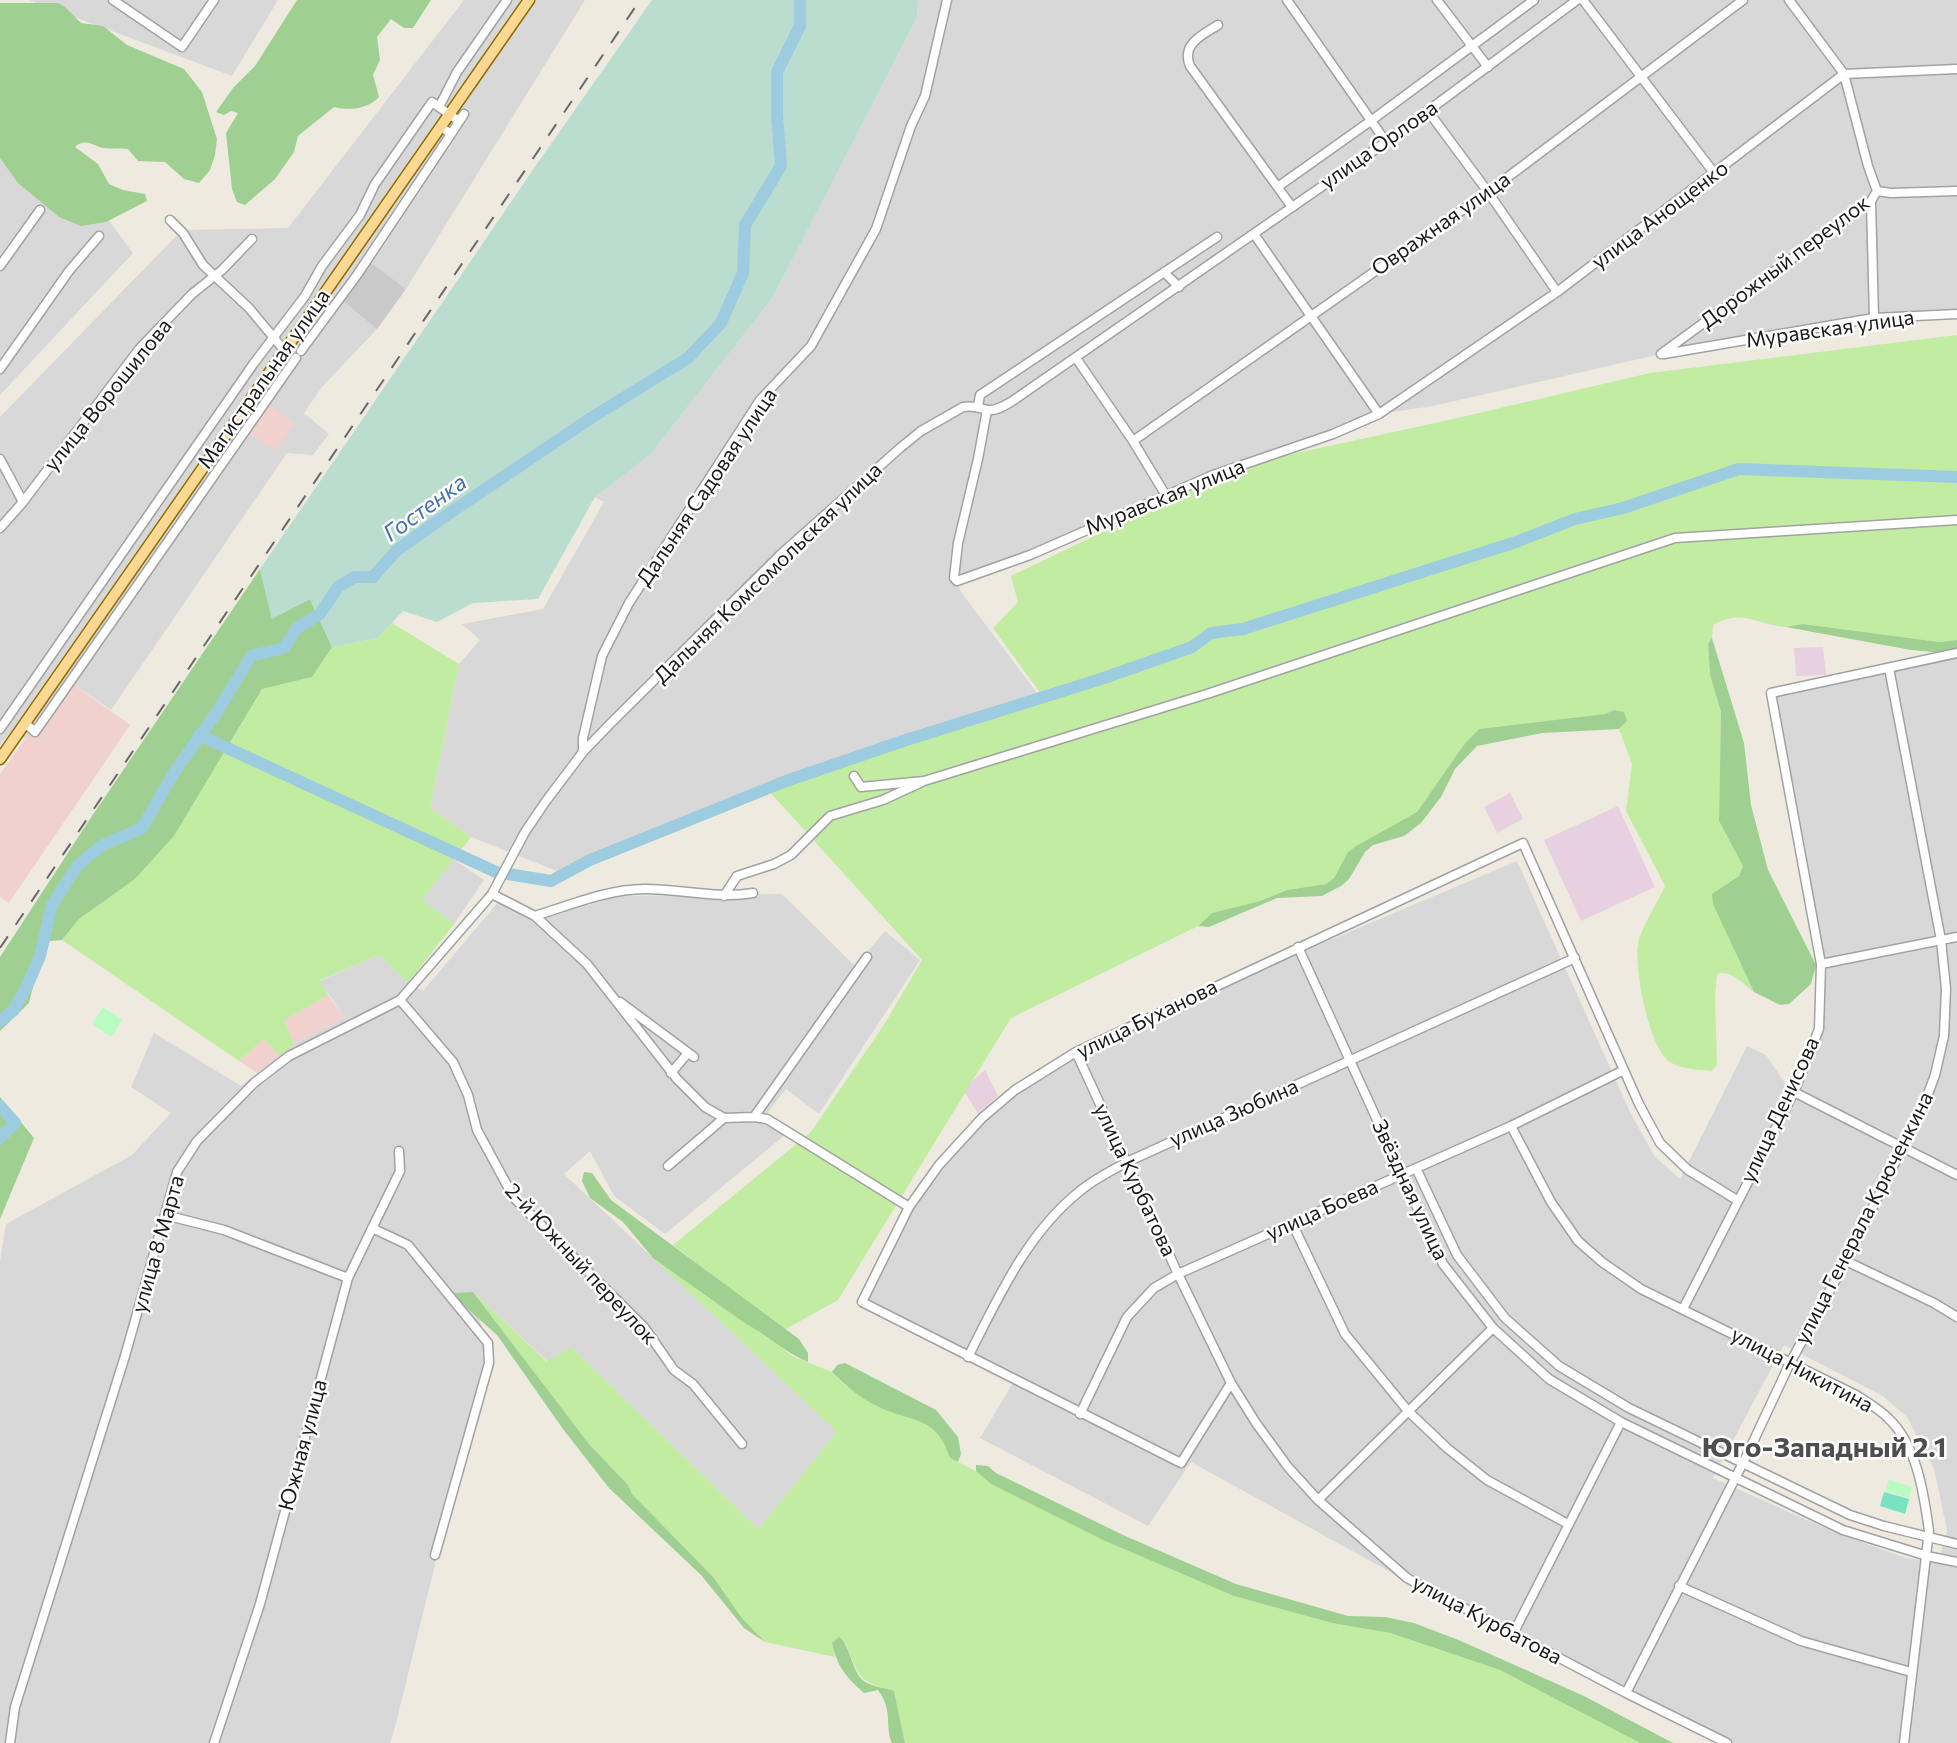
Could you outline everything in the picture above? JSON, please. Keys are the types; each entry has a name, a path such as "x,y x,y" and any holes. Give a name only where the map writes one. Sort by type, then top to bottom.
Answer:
{"main road":[{"name":"Магистральная улица","path":"0,759 528,0"}],"street":[{"path":"113,0 182,47 214,0"},
{"path":"439,107 457,72 507,0"},
{"name":"Дальняя Садовая улица","path":"492,894 525,832 583,752 583,738 603,656 629,603 760,400 811,346 876,229 911,126 925,96 947,0"},
{"path":"1287,0 1386,142"},
{"path":"1437,0 1488,67"},
{"name":"улица Орлова","path":"1279,186 1534,0"},
{"name":"улица Орлова","path":"963,407 997,409 1012,402 1386,142 1577,0"},
{"path":"1583,0 1714,173"},
{"name":"Овражная улица","path":"1133,441 1488,192 1743,0"},
{"path":"1789,0 1844,74 1877,191"},
{"path":"1218,25 1193,42 1187,60 1292,207"},
{"path":"1844,74 1957,69"},
{"name":"улица Анощенко","path":"1379,414 1557,292 1844,74"},
{"path":"0,729 254,363 305,296 322,266 360,215 375,184 432,102 449,114 462,118 357,275 298,355 35,732 25,723"},
{"path":"1429,111 1557,292"},
{"path":"441,127 451,134"},
{"name":"Дорожный переулок","path":"1661,354 1871,201 1877,191 1957,191"},
{"path":"1871,201 1874,318"},
{"path":"0,266 40,210"},
{"path":"170,220 183,233 213,277 249,308 284,350"},
{"path":"1254,234 1379,414"},
{"path":"0,369 69,271 100,236"},
{"path":"982,408 979,395 1217,237"},
{"name":"улица Ворошилова","path":"0,528 23,502 140,348 252,239"},
{"path":"1164,272 1179,287"},
{"name":"Муравская улица","path":"1661,354 1874,318 1957,314"},
{"path":"1076,358 1166,494"},
{"name":"Дальняя Комсомольская улица","path":"583,752 781,554 921,431 963,407"},
{"name":"Муравская улица","path":"982,408 978,459 958,543 954,578 957,581 1030,555 1213,475 1333,434 1379,414"},
{"path":"0,459 23,502"},
{"path":"724,896 737,876 774,864 791,855 830,816 883,800 924,781 1219,690 1675,538 1957,520"},
{"path":"1889,668 1957,653"},
{"name":"улица Денисова","path":"1683,1309 1794,1092 1819,1029 1821,964 1771,693 1889,668"},
{"name":"улица Генерала Крюченкина","path":"1626,1693 1743,1463 1790,1363 1846,1261 1925,1102 1936,1074 1944,1036 1946,989 1941,940 1889,668"},
{"path":"854,776 861,787 924,781"},
{"name":"улица Буханова","path":"968,1357 862,1302 909,1207 939,1165 982,1118 1015,1090 1076,1052 1523,843 1575,958"},
{"path":"536,916 604,895 644,889 724,896 753,893"},
{"path":"492,894 536,916 587,964 674,1076 705,1107 724,1118 767,1119 909,1207"},
{"name":"улица 8 Марта","path":"10,1743 16,1707 125,1356 177,1172 213,1123 254,1083 289,1056 400,1000 492,894"},
{"path":"1821,964 1957,937"},
{"name":"Звёздная улица","path":"1298,947 1443,1264 1493,1328 1549,1379 1621,1422 1843,1530 1927,1556 1957,1562"},
{"path":"754,1117 867,957"},
{"path":"1575,958 1624,1070 1660,1143 1688,1170 1737,1200"},
{"name":"улица Зюбина","path":"968,1357 1008,1279 1042,1228 1080,1190 1127,1162 1575,958"},
{"path":"610,993 691,1055 674,1076"},
{"name":"2-й Южный переулок","path":"400,1000 453,1062 468,1095 477,1130 514,1198 644,1327 674,1370 693,1384 742,1444"},
{"name":"улица Курбатова","path":"1076,1052 1231,1383 1256,1423 1318,1500 1407,1578 1727,1743"},
{"name":"улица Боева","path":"1080,1414 1126,1317 1154,1288 1178,1274 1511,1126 1624,1070"},
{"path":"1794,1092 1957,1175"},
{"path":"668,1166 724,1118"},
{"name":"улица Никитина","path":"1511,1126 1551,1202 1578,1241 1641,1289 1874,1406 1889,1418 1902,1434 1925,1498 1928,1538 1904,1743"},
{"name":"Южная улица","path":"214,1743 260,1604 348,1278 400,1171 399,1151"},
{"name":"Звёздная улица","path":"1416,1168 1457,1255 1510,1324 1559,1366 1606,1394 1850,1515 1957,1544"},
{"path":"165,1214 223,1230 348,1278"},
{"path":"1292,1223 1345,1334 1408,1412 1447,1448 1487,1479 1568,1524"},
{"path":"372,1228 408,1245 488,1343 490,1352 435,1555"},
{"path":"1846,1261 1934,1303 1957,1317"},
{"path":"1318,1500 1493,1328"},
{"path":"968,1357 1181,1463 1231,1383"},
{"path":"1513,1634 1621,1422"},
{"path":"1679,1586 1801,1641 1911,1672"}],"shaded area":[{"path":"29,0 278,0 232,76"},
{"path":"464,0 585,0 406,289 368,262 342,299 377,329 322,387 304,413 329,434 313,455 287,453 111,710 68,680 25,739 12,730 0,745 0,417 182,230 288,228"},
{"path":"918,0 1957,0 1957,314 1874,318 1661,354 1433,406 1379,414 1213,475 1071,536 956,581 961,592 1037,693 785,781 647,833 557,871 471,837 430,808 459,664 480,640 462,624 543,609 604,502 595,497 650,455 773,297 917,18"},
{"path":"0,74 133,253 0,395"},
{"path":"368,261 406,289 377,329 341,299"},
{"path":"268,403 295,424 275,451 247,432"},
{"path":"1823,647 1826,675 1796,676 1794,648"},
{"path":"1957,654 1957,1743 1721,1743 1403,1579 1191,1462 1148,1526 980,1438 1013,1383 859,1303 936,1166 1011,1091 1073,1053 1517,861 1630,1112 1655,1157 1680,1179 1747,1046 1766,1055 1791,1092 1815,1031 1818,965 1767,694","holes":["1784,1345 1883,1396 1907,1417 1934,1469 1947,1530 1938,1563 1906,1558 1836,1533 1713,1478"]},
{"path":"68,680 130,725 9,903 0,897 0,774"},
{"path":"1510,793 1523,819 1497,833 1484,807"},
{"path":"1618,806 1655,887 1581,921 1544,840"},
{"path":"453,859 484,880 454,924 421,901"},
{"path":"782,894 855,966 885,931 920,960 819,1114 786,1089 760,1122 785,1135 665,1234 614,1196 590,1151 564,1174 838,1432 758,1529 571,1347 548,1362 474,1293 487,1354 390,1743 0,1743 0,1261 6,1224 132,1155 171,1113 131,1087 154,1033 241,1086 294,1044 345,1017 319,981 379,955 408,983 423,991 499,901 536,921 618,896"},
{"path":"328,995 345,1017 294,1044 284,1020"},
{"path":"264,1039 280,1057 257,1073 239,1061"},
{"path":"985,1070 998,1096 978,1114 963,1089"}],"green space":[{"path":"297,0 431,0 413,28 404,28 391,19 377,37 380,60 373,75 379,97 358,108 334,107 298,136 294,152 275,179 245,205 237,202 232,189 226,133 238,113 231,111 224,115 216,112 233,88 255,66"},
{"path":"652,0 918,0 917,18 773,297 650,455 595,497 538,599 473,603 437,622 403,611 378,638 332,647 310,599 272,619 260,569"},
{"path":"0,3 58,3 81,23 103,26 127,45 184,69 202,92 217,139 210,170 199,183 184,179 165,162 138,161 128,149 103,148 82,143 75,147 98,164 109,184 145,194 147,201 106,222 81,226 59,217 18,183 0,158"},
{"path":"1957,335 1957,640 1939,642 1803,624 1776,626 1741,618 1723,620 1713,625 1712,638 1708,644 1710,675 1721,712 1719,821 1743,866 1739,876 1714,904 1754,992 1732,975 1717,974 1717,1065 1711,1071 1685,1068 1670,1062 1662,1054 1656,1041 1645,1007 1638,971 1638,944 1665,886 1626,811 1632,764 1619,729 1626,721 1614,710 1605,714 1479,729 1465,743 1417,812 1348,852 1334,878 1326,884 1287,890 1260,901 1212,913 1198,926 1011,1018 838,1300 784,1330 673,1245 811,1132 885,1023 922,960 768,790 1041,694 993,628 1018,602 1011,576 1169,500 1278,457 1650,373"},
{"path":"260,569 272,618 310,599 332,647 312,677 262,689 174,836 135,879 79,919 62,940 50,941 42,951 29,1003 0,1031 0,957"},
{"path":"392,623 459,664 430,808 471,837 422,900 454,924 408,983 379,955 320,980 328,995 284,1020 294,1044 280,1057 264,1039 239,1061 62,940 79,919 135,879 174,836 262,689 312,677 332,647 378,638"},
{"path":"1803,624 1939,642 1957,640 1957,651 1944,653 1911,650 1786,627"},
{"path":"1712,638 1744,743 1751,805 1768,870 1816,965 1811,984 1789,1004 1780,1005 1754,992 1713,904 1712,894 1739,876 1743,866 1719,821 1721,712 1710,675 1708,644"},
{"path":"1614,710 1624,712 1627,721 1619,729 1542,733 1477,746 1455,769 1441,797 1421,823 1404,836 1373,845 1341,886 1322,896 1277,898 1209,927 1198,926 1212,913 1260,901 1287,890 1326,884 1334,878 1348,852 1417,812 1465,743 1479,729 1605,714"},
{"path":"103,1007 122,1020 111,1037 92,1024"},
{"path":"0,1097 34,1138 0,1219"},
{"path":"584,1172 592,1173 611,1200 799,1339 808,1353 808,1362 746,1324 653,1258 623,1222 590,1198 582,1181"},
{"path":"653,1258 792,1356 832,1372 845,1385 877,1406 914,1418 931,1427 944,1440 950,1458 976,1471 991,1484 1105,1541 1234,1596 1332,1623 1389,1633 1500,1670 1640,1743 905,1743 894,1691 872,1684 861,1676 846,1643 832,1643 835,1657 765,1642 741,1617 714,1578 632,1494 628,1485 589,1444 473,1292 547,1362 571,1347 758,1529 837,1432"},
{"path":"473,1292 589,1444 628,1485 632,1494 714,1578 741,1617 765,1642 744,1628 701,1575 609,1488 563,1429 497,1335 459,1301 455,1293"},
{"path":"845,1363 936,1410 958,1437 961,1454 958,1462 950,1458 944,1444 930,1427 877,1406 847,1386 832,1372 837,1365"},
{"path":"976,1465 988,1466 996,1473 1123,1535 1236,1584 1348,1616 1385,1617 1414,1623 1461,1641 1584,1696 1673,1743 1640,1743 1500,1670 1390,1633 1332,1623 1234,1596 1105,1541 991,1484 976,1471"},
{"path":"1889,1480 1912,1487 1909,1498 1885,1491"},
{"path":"1884,1492 1909,1499 1905,1514 1880,1506"},
{"path":"839,1637 862,1679 894,1691 905,1743 892,1743 886,1705 878,1690 864,1693 844,1671 832,1643"}],"waterway":[{"name":"Гостенка","path":"0,1021 14,1010 27,986 40,956 52,905 77,866 101,846 142,828 175,771 219,709 251,656 284,648 297,628 320,614 338,587 355,577 373,577 396,551 438,521 591,418 688,358 721,323 743,273 745,225 781,166 777,72 800,26 800,0"},
{"path":"508,874 551,881 590,860 786,781 1101,679 1192,647 1211,633 1243,629 1516,542 1575,519 1623,508 1739,469 1957,477"},
{"path":"199,735 496,872"},
{"name":"Гостенка","path":"0,1106 15,1123 0,1138"}],"railway":[{"path":"0,948 640,0"}],"district":[{"name":"Юго-Западный 2.1","path":"1824,1448"}]}
